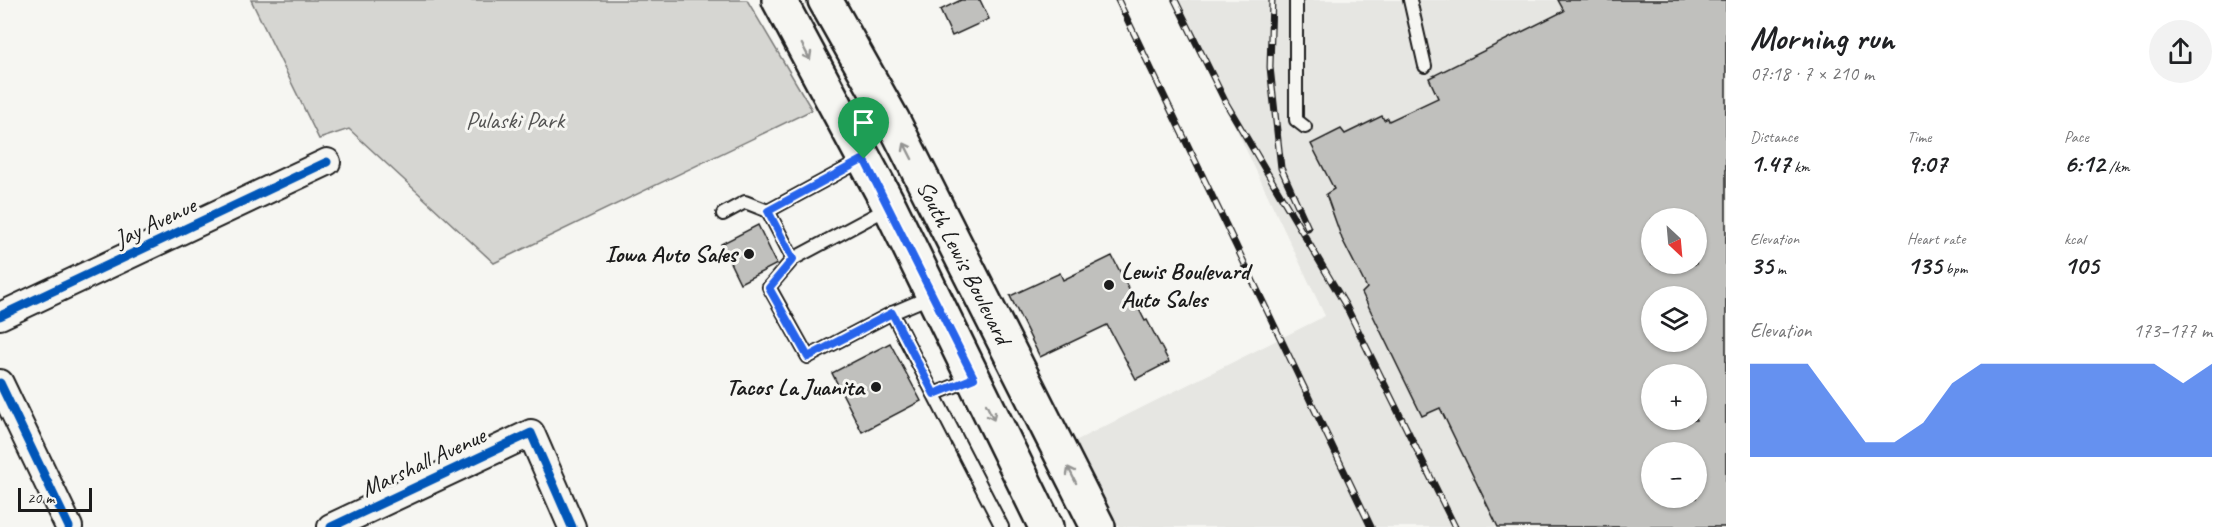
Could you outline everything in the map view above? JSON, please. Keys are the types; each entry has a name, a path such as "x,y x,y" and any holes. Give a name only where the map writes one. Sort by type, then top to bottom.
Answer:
{"main road":[{"name":"South Lewis Boulevard","path":"779,0 890,207 1047,527"},
{"name":"South Lewis Boulevard","path":"825,0 892,118 1098,527"},
{"path":"841,0 892,118"}],"street":[{"name":"Jay Avenue","path":"0,316 327,162"},
{"path":"0,383 69,527"},
{"name":"Marshall Avenue","path":"331,527 531,433 572,527"}],"lane":[{"path":"1296,0 1296,120 1305,127"},
{"path":"1410,0 1425,66"},
{"path":"768,211 864,159"},
{"path":"723,214 746,202 768,211 793,259"},
{"path":"890,207 793,259 769,288 808,357 892,313 934,296"},
{"path":"892,313 1002,527"},
{"path":"934,394 974,378"}],"shaded area":[{"path":"1175,0 1726,0 1726,527 1118,527 1075,441 1325,316"}],"green space":[{"name":"Pulaski Park","path":"251,0 747,0 812,110 494,263 349,129 319,139"}],"building":[{"path":"961,0 980,0 989,19 952,36 940,10"},
{"path":"1558,0 1726,0 1726,527 1498,527 1440,408 1422,416 1362,293 1367,288 1342,239 1326,194 1334,189 1311,144 1341,129 1345,134 1382,116 1384,120 1388,118 1389,121 1438,98 1429,78 1564,11"},
{"name":"Iowa Auto Sales","path":"758,225 777,264 740,283 721,244"},
{"path":"1112,256 1169,362 1136,379 1107,325 1040,357 1010,296 1060,273 1063,280"},
{"name":"Tacos La Juanita","path":"890,343 921,401 862,432 832,373"}],"railway":[{"path":"1118,0 1371,527"},
{"path":"1175,0 1226,103 1346,306 1455,527"},
{"path":"1272,0 1270,67 1281,168 1308,228"}],"cycle path":[{"path":"0,316 327,162"},
{"path":"0,383 69,527"},
{"path":"331,527 531,433 572,527"}],"place":[{"name":"Iowa Auto Sales","path":"749,254"},
{"name":"Lewis Boulevard Auto Sales","path":"1109,285"},
{"name":"Tacos La Juanita","path":"876,387"}],"route":[{"path":"864,159 974,378 934,394 892,313 808,357 769,288 793,259 768,211 864,159"}]}
